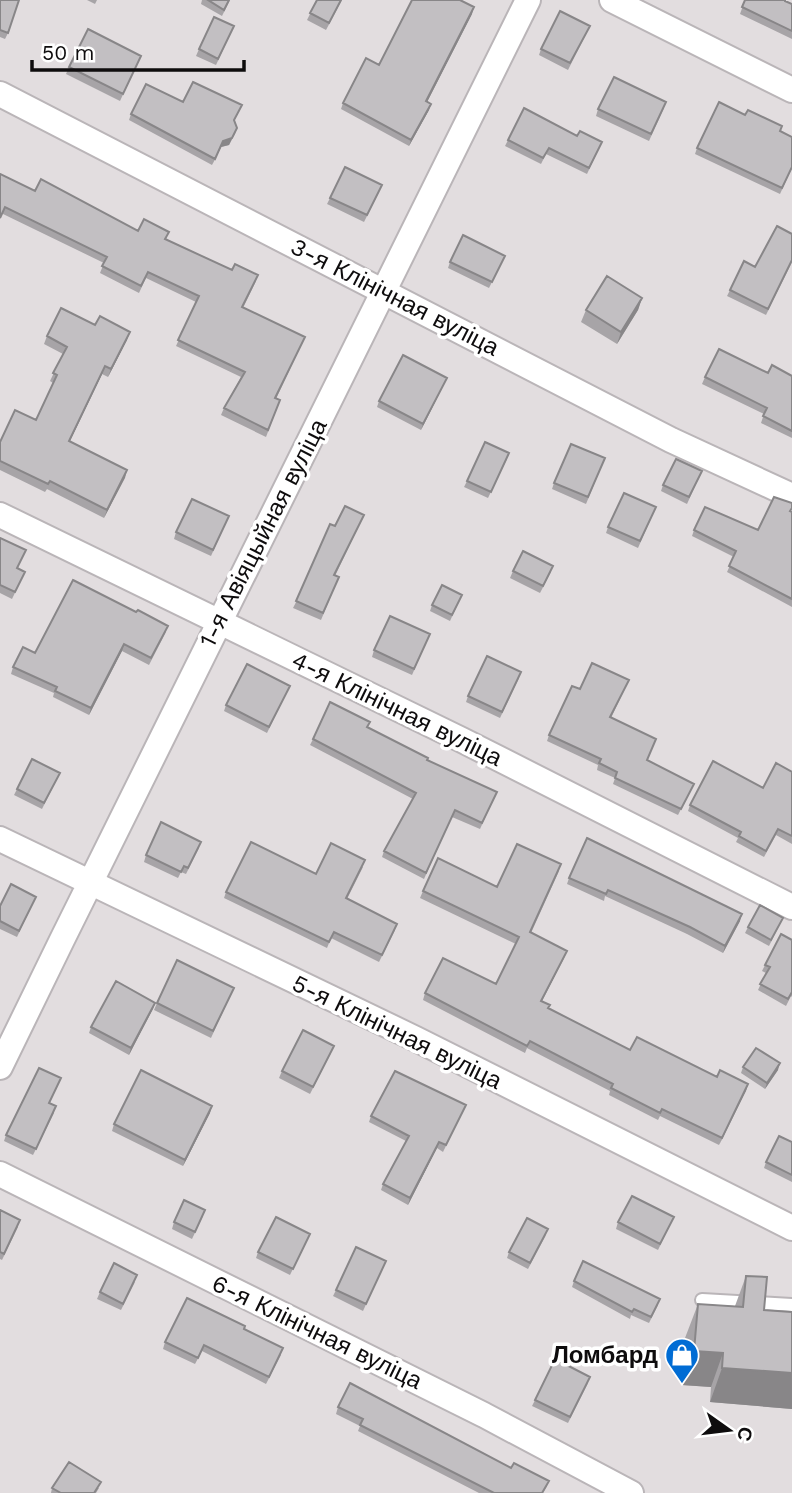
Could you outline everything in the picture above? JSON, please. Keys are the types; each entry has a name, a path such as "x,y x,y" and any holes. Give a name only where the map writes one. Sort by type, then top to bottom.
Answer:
{"street":[{"name":"1-я Авіяцыйная вуліца","path":"0,1067 218,622 386,292 528,0"},
{"path":"612,0 792,90"},
{"name":"3-я Клінічная вуліца","path":"0,94 671,440 792,496"},
{"name":"4-я Клінічная вуліца","path":"0,515 462,740 792,907"},
{"name":"5-я Клінічная вуліца","path":"0,839 416,1040 792,1228"},
{"name":"6-я Клінічная вуліца","path":"0,1174 484,1415 631,1493"}],"lane":[{"path":"702,1300 792,1305"}],"building":[{"path":"0,0 19,0 8,33 0,30"},
{"path":"208,0 229,0 224,10"},
{"path":"317,0 341,0 329,23 310,13"},
{"path":"412,0 460,0 474,7 426,101 431,104 411,140 343,103 366,58 379,65"},
{"path":"745,0 785,0 792,4 792,31 742,7"},
{"path":"560,11 590,26 570,63 541,49"},
{"path":"214,17 234,26 218,59 199,49"},
{"path":"88,29 141,56 123,94 69,67"},
{"path":"614,77 666,102 651,134 598,109"},
{"path":"193,82 242,105 234,120 237,128 232,138 223,141 215,159 131,114 146,84 183,102"},
{"path":"719,102 745,115 748,110 782,126 780,131 792,137 792,167 782,188 697,148"},
{"path":"524,108 577,136 580,131 602,142 589,168 549,148 543,158 508,140"},
{"path":"345,167 382,185 367,215 330,198"},
{"path":"0,174 35,191 41,179 138,231 144,219 169,232 165,239 232,270 235,264 258,275 242,307 305,337 275,398 280,400 268,430 224,408 245,372 178,340 199,296 148,272 141,286 102,266 107,257 5,207 0,218"},
{"path":"777,226 792,234 792,260 768,309 730,290 744,261 755,267"},
{"path":"463,235 505,256 492,282 450,262"},
{"path":"607,276 642,298 621,332 586,310"},
{"path":"61,308 95,325 100,316 130,332 111,369 105,366 69,441 127,470 107,510 50,481 48,484 0,461 0,442 15,410 36,420 57,375 53,373 67,347 47,336"},
{"path":"719,349 768,373 772,365 792,376 792,431 763,416 767,408 705,377"},
{"path":"403,355 447,378 423,424 379,401"},
{"path":"485,442 509,453 491,492 467,481"},
{"path":"571,444 605,458 588,497 554,483"},
{"path":"676,459 702,471 689,497 663,485"},
{"path":"624,493 656,507 640,541 608,527"},
{"path":"774,497 792,503 792,599 729,566 736,551 694,530 705,507 758,530"},
{"path":"192,499 229,516 213,550 176,532"},
{"path":"345,506 364,515 334,575 339,577 323,613 296,601 330,524 335,526"},
{"path":"0,538 26,550 17,568 25,572 15,592 0,585"},
{"path":"523,551 553,566 543,586 513,571"},
{"path":"73,580 168,626 151,658 124,644 91,708 55,691 57,687 13,667 23,647 35,653"},
{"path":"442,585 462,595 452,615 432,605"},
{"path":"390,616 430,634 414,669 374,650"},
{"path":"487,656 521,672 502,712 468,696"},
{"path":"592,663 629,680 610,717 656,739 647,760 694,784 681,809 615,778 617,772 599,763 601,759 549,735 572,686 580,689"},
{"path":"247,664 290,686 269,727 226,705"},
{"path":"330,702 370,722 367,727 428,758 427,760 497,792 482,823 455,810 426,873 384,851 416,793 313,739"},
{"path":"32,759 60,773 44,803 17,789"},
{"path":"713,761 763,788 776,763 792,772 792,836 778,829 766,851 739,836 741,832 690,805"},
{"path":"161,822 201,842 188,868 184,866 181,872 146,855"},
{"path":"587,838 742,914 725,946 608,890 606,894 569,878"},
{"path":"251,842 316,874 331,843 365,860 346,898 397,924 382,955 334,932 329,942 226,892"},
{"path":"517,844 561,864 530,932 567,951 541,1001 550,1005 548,1008 630,1050 637,1037 717,1077 720,1070 748,1084 722,1138 662,1109 660,1113 611,1088 613,1084 530,1041 527,1046 425,993 443,958 496,984 519,937 423,891 438,858 497,887"},
{"path":"11,884 36,897 19,931 0,921 0,906"},
{"path":"760,905 783,918 771,940 748,927"},
{"path":"781,934 792,940 792,992 788,999 760,984 770,967 765,965"},
{"path":"177,960 234,988 213,1031 157,1003"},
{"path":"116,981 155,1003 131,1048 91,1027"},
{"path":"303,1030 334,1046 313,1087 282,1071"},
{"path":"756,1048 780,1063 767,1083 743,1067"},
{"path":"39,1068 61,1078 49,1103 56,1106 36,1149 6,1135"},
{"path":"141,1070 212,1106 185,1160 114,1124"},
{"path":"395,1071 466,1105 446,1145 439,1142 410,1198 383,1184 409,1136 371,1116"},
{"path":"779,1136 792,1142 792,1175 766,1162"},
{"path":"632,1196 674,1217 660,1244 618,1222"},
{"path":"184,1200 205,1210 195,1232 174,1222"},
{"path":"0,1210 20,1220 4,1254 0,1252"},
{"path":"276,1217 310,1234 293,1269 258,1252"},
{"path":"527,1218 548,1229 530,1263 509,1252"},
{"path":"356,1247 386,1261 366,1304 336,1290"},
{"path":"583,1261 660,1299 651,1317 634,1309 632,1312 574,1281"},
{"path":"114,1263 137,1275 123,1304 100,1292"},
{"path":"746,1276 767,1277 764,1310 792,1312 792,1373 722,1368 723,1353 694,1351 698,1304 743,1307"},
{"path":"187,1298 283,1348 269,1377 204,1345 198,1358 165,1342"},
{"path":"555,1359 590,1377 570,1417 535,1400"},
{"path":"350,1383 511,1468 514,1463 549,1481 542,1493 494,1493 360,1425 363,1419 338,1407"},
{"path":"69,1462 101,1482 94,1493 61,1493 52,1488"}],"place":[{"name":"Ломбард","path":"682,1385"}]}
